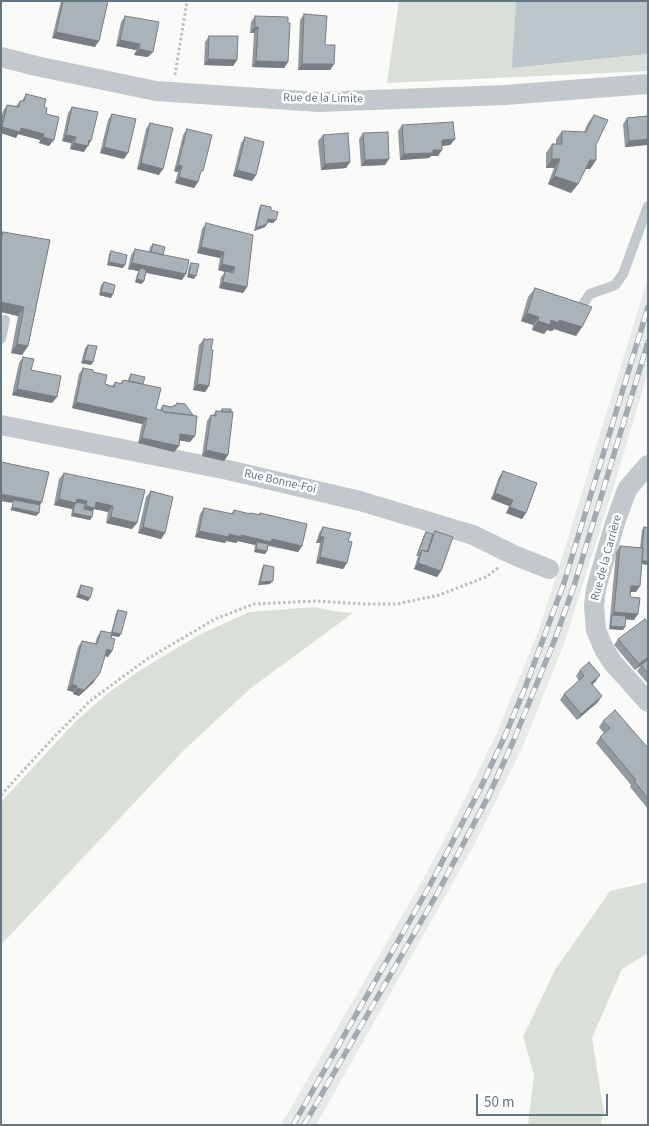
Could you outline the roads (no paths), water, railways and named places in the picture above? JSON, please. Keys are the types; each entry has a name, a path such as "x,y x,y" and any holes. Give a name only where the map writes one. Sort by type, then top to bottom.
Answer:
{"street":[{"name":"Rue de la Limite","path":"1,56 36,66 156,91 319,102 505,95 648,84"},
{"name":"Rue Bonne-Foi","path":"1,425 228,470 360,500 472,535 516,556 550,569"},
{"name":"Rue de la Carrière","path":"648,465 628,488 625,495 596,589 594,606 596,630 604,649 613,663 648,702"}],"lane":[{"path":"582,304 590,294 615,285 623,274 648,206"},
{"path":"1,339 6,320"}],"railway":[{"path":"293,1125 429,887 504,738 525,688 564,583 648,307"},
{"path":"304,1125 438,892 489,795 513,742 555,639 574,586 648,342"}]}
